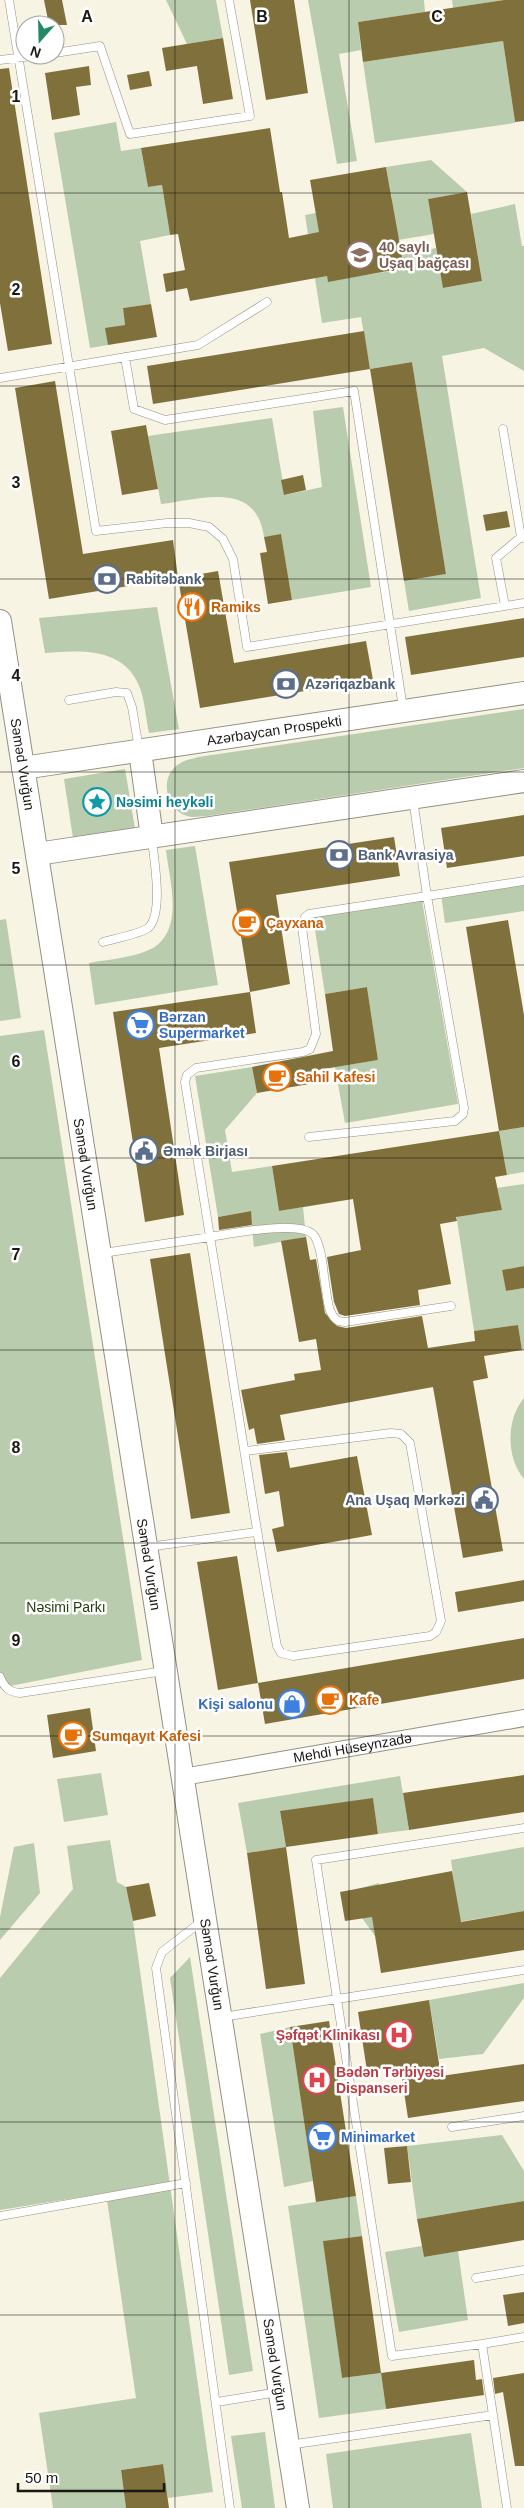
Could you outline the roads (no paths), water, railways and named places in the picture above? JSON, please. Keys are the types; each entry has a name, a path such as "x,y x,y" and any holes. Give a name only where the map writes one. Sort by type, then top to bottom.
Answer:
{"main road":[{"name":"Səməd Vurğun","path":"0,621 298,2508"},
{"name":"Azərbaycan Prospekti","path":"23,768 524,693"},
{"path":"140,751 152,837"},
{"path":"37,854 524,781"}],"street":[{"name":"Mehdi Hüseynzadə","path":"183,1777 524,1718"}],"lane":[{"path":"9,0 15,35"},
{"path":"65,51 100,46 130,134 250,116 229,0"},
{"path":"0,60 15,58"},
{"path":"20,65 96,531 167,523 189,523 209,527 223,539 233,558 247,647 524,603"},
{"path":"0,378 198,345 267,302"},
{"path":"126,357 134,409 165,420 354,391 403,711"},
{"path":"503,430 522,537 496,558 504,606"},
{"path":"69,700 116,692 127,693 132,707 140,751"},
{"path":"309,1137 455,1120 463,1114 464,1108 413,798"},
{"path":"103,942 147,929 153,921 156,894 152,837"},
{"path":"246,1452 391,1433 406,1438 410,1443 440,1626 430,1636 293,1656 281,1653 277,1646 256,1532 246,1452 185,1082 187,1075 196,1068 303,1052 310,1048 316,1034 302,928 305,917 309,914 524,881"},
{"path":"100,1253 282,1228 308,1230 315,1236 317,1242 329,1310 338,1321 345,1322 452,1306"},
{"path":"146,1547 256,1532"},
{"path":"0,1677 4,1687 13,1693 20,1693 166,1671"},
{"path":"524,1828 316,1860 392,2356 524,2337"},
{"path":"205,1919 162,1952 156,1968 217,2402 230,2508"},
{"path":"220,2017 524,1970"},
{"path":"452,2127 524,2116"},
{"path":"0,2216 186,2184"},
{"path":"476,2278 524,2270"},
{"path":"482,2344 507,2508"},
{"path":"217,2402 280,2392"},
{"path":"288,2445 493,2415"}],"place":[{"name":"40 saylı Uşaq bağçası","path":"360,255"},
{"name":"Rabitəbank","path":"107,579"},
{"name":"Ramiks","path":"192,607"},
{"name":"Azəriqazbank","path":"286,684"},
{"name":"Nəsimi heykəli","path":"97,802"},
{"name":"Bank Avrasiya","path":"339,855"},
{"name":"Çayxana","path":"247,923"},
{"name":"Bərzan Supermarket","path":"140,1025"},
{"name":"Sahil Kafesi","path":"277,1077"},
{"name":"Əmək Birjası","path":"144,1151"},
{"name":"Ana Uşaq Mərkəzi","path":"484,1500"},
{"name":"Kafe","path":"330,1700"},
{"name":"Kişi salonu","path":"292,1704"},
{"name":"Sumqayıt Kafesi","path":"73,1736"},
{"name":"Şəfqət Klinikası","path":"399,2035"},
{"name":"Bədən Tərbiyəsi Dispanseri","path":"317,2080"},
{"name":"Minimarket","path":"322,2137"}],"park label":[{"name":"Nəsimi Parkı","path":"66,1607"}]}
